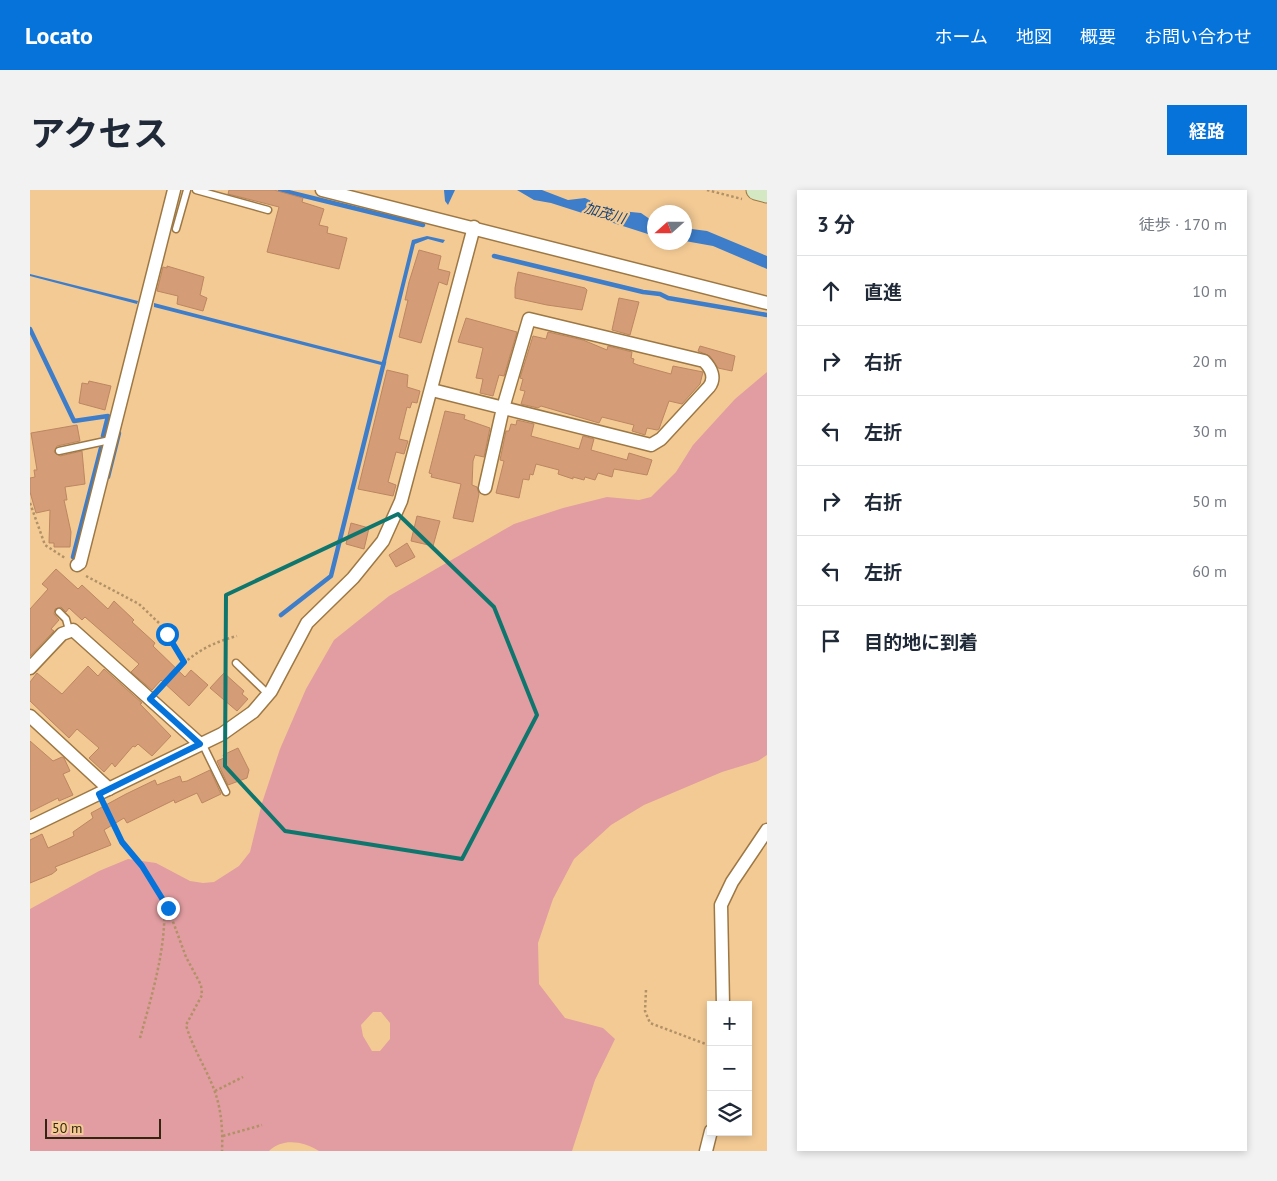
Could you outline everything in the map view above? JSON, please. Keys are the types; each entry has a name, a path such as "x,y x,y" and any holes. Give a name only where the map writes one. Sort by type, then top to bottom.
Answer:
{"street":[{"path":"77,564 80,563 174,190"},
{"path":"322,190 474,227 767,303"},
{"path":"752,195 767,193"},
{"path":"30,827 222,734 253,712 268,694 308,623 352,578 383,541 401,501 474,227"},
{"path":"432,390 503,408 651,445 661,438 709,387 713,376 710,366 704,361 529,319 503,408 485,488"},
{"path":"30,668 62,634 68,630 79,634 201,744"},
{"path":"30,716 104,792"},
{"path":"723,1001 721,905 732,882 767,830"},
{"path":"709,1150 710,1136"}],"lane":[{"path":"176,229 187,190"},
{"path":"196,190 268,210"},
{"path":"59,451 110,440"},
{"path":"59,612 66,619 68,630"},
{"path":"236,663 268,694"},
{"path":"201,744 226,792"}],"path":[{"path":"707,190 752,195"},
{"path":"30,503 44,545 77,564 88,579 139,604 159,623 184,662"},
{"path":"150,699 184,662 216,642 237,636"},
{"path":"104,792 122,842 142,866 175,921 186,957 201,985 202,995 186,1025 220,1110 223,1136 222,1151"},
{"path":"140,1038 160,952 165,920 164,902"},
{"path":"646,990 645,1011 650,1023 707,1044"},
{"path":"214,1091 242,1077"},
{"path":"223,1136 262,1125"}],"highlighted area":[{"path":"398,514 494,607 537,715 462,859 285,831 225,766 226,595"}],"shaded area":[{"path":"767,372 767,755 758,761 722,772 644,805 611,825 574,859 553,899 538,943 539,984 565,1018 603,1028 615,1039 595,1080 572,1151 319,1151 293,1142 280,1144 269,1151 30,1151 30,909 99,871 128,859 156,863 190,881 203,883 214,882 239,866 250,852 262,803 280,749 306,689 334,640 389,596 514,524 563,508 607,497 639,500 651,497 676,472 693,445 735,399","holes":["373,1012 381,1012 390,1023 390,1039 380,1051 372,1051 363,1036 361,1025"]}],"water":[{"path":"444,190 455,190 448,205 445,201"},
{"name":"加茂川","path":"517,190 542,190 568,200 585,198 611,210 641,213 647,217 647,234 551,203 534,200"},
{"path":"692,229 707,231 767,256 767,269 713,246 692,242"},
{"path":"427,236 445,240 443,243 428,239 415,244 385,366 154,307 154,303 382,362 412,240"},
{"path":"30,274 138,301 137,304 30,276"}],"building":[{"path":"229,190 274,190 303,198 302,202 324,209 319,225 328,227 327,233 347,238 339,269 267,252 279,207 228,194"},
{"path":"419,250 441,256 438,269 450,272 447,285 439,282 421,343 399,337 408,300 405,300 409,282"},
{"path":"167,266 204,277 200,295 207,298 203,311 177,304 178,296 157,291 163,267 167,268"},
{"path":"518,272 585,288 587,290 582,310 515,298"},
{"path":"619,298 639,302 630,335 612,330"},
{"path":"466,318 517,332 504,376 499,375 493,396 480,393 483,379 476,378 483,348 458,342"},
{"path":"548,332 583,340 607,350 608,346 632,352 631,358 634,359 633,363 671,374 673,366 703,372 700,384 682,404 669,401 659,429 647,428 645,435 632,431 634,425 602,417 599,423 541,406 538,408 521,404 525,391 520,390 523,379 520,378 533,336 546,339"},
{"path":"700,346 735,356 732,371 718,368 710,356 698,351"},
{"path":"387,370 408,375 407,387 420,391 417,403 412,402 410,408 407,407 399,439 408,441 404,454 396,452 388,482 396,485 393,496 358,489"},
{"path":"89,381 111,386 105,410 79,403 82,383 88,384"},
{"path":"445,411 465,415 464,419 490,428 484,457 475,455 473,461 472,485 477,487 479,494 473,522 453,518 461,484 431,477 432,474 429,473"},
{"path":"517,420 534,424 531,436 579,449 583,436 594,439 591,450 627,460 629,453 652,460 647,475 614,469 612,477 598,473 595,480 585,477 584,480 573,477 573,479 558,474 559,470 536,464 533,475 530,474 529,480 523,479 519,498 496,493 504,461 500,460 506,431 509,431 511,424 516,425"},
{"path":"77,425 80,441 57,446 54,452 60,456 82,451 85,484 65,487 67,500 64,500 71,532 70,547 54,547 54,543 49,543 50,510 36,513 30,492 30,478 35,477 34,470 37,470 31,433"},
{"path":"417,516 440,521 433,546 411,541"},
{"path":"351,523 369,528 364,549 346,544"},
{"path":"407,543 415,557 396,567 389,555"},
{"path":"56,569 78,589 82,585 108,609 114,601 134,620 132,622 155,643 153,646 185,677 191,670 208,685 189,706 161,680 152,690 131,672 139,664 85,617 82,620 69,608 66,612 61,607 55,609 54,614 59,620 51,629 54,631 30,656 30,609 48,589 42,584"},
{"path":"88,666 98,676 104,669 142,703 140,704 171,736 152,756 138,744 135,747 133,746 115,767 112,763 104,772 89,758 99,748 77,729 69,738 30,701 30,682 37,673 62,694"},
{"path":"224,673 244,691 242,694 248,699 237,711 210,688"},
{"path":"30,741 53,761 64,758 70,771 63,774 73,795 59,801 58,798 30,812"},
{"path":"238,748 249,770 247,778 228,785 217,761 224,758 223,755"},
{"path":"210,770 221,794 202,803 197,793 175,803 174,800 127,823 124,818 104,830 111,845 55,867 57,870 52,874 30,883 30,840 42,834 48,848 74,836 73,832 93,818 91,813 155,780 157,785 180,776 182,782"}],"waterway":[{"path":"280,190 423,225"},
{"path":"494,256 643,292 660,294 668,298 767,315"},
{"path":"30,329 74,421 108,416 103,436"},
{"path":"281,615 331,576 384,362"},
{"path":"108,477 119,433"},
{"path":"73,557 101,448"}],"route":[{"path":"167,634 184,662 150,699 200,744 99,794 122,842 142,866 168,908"}]}
